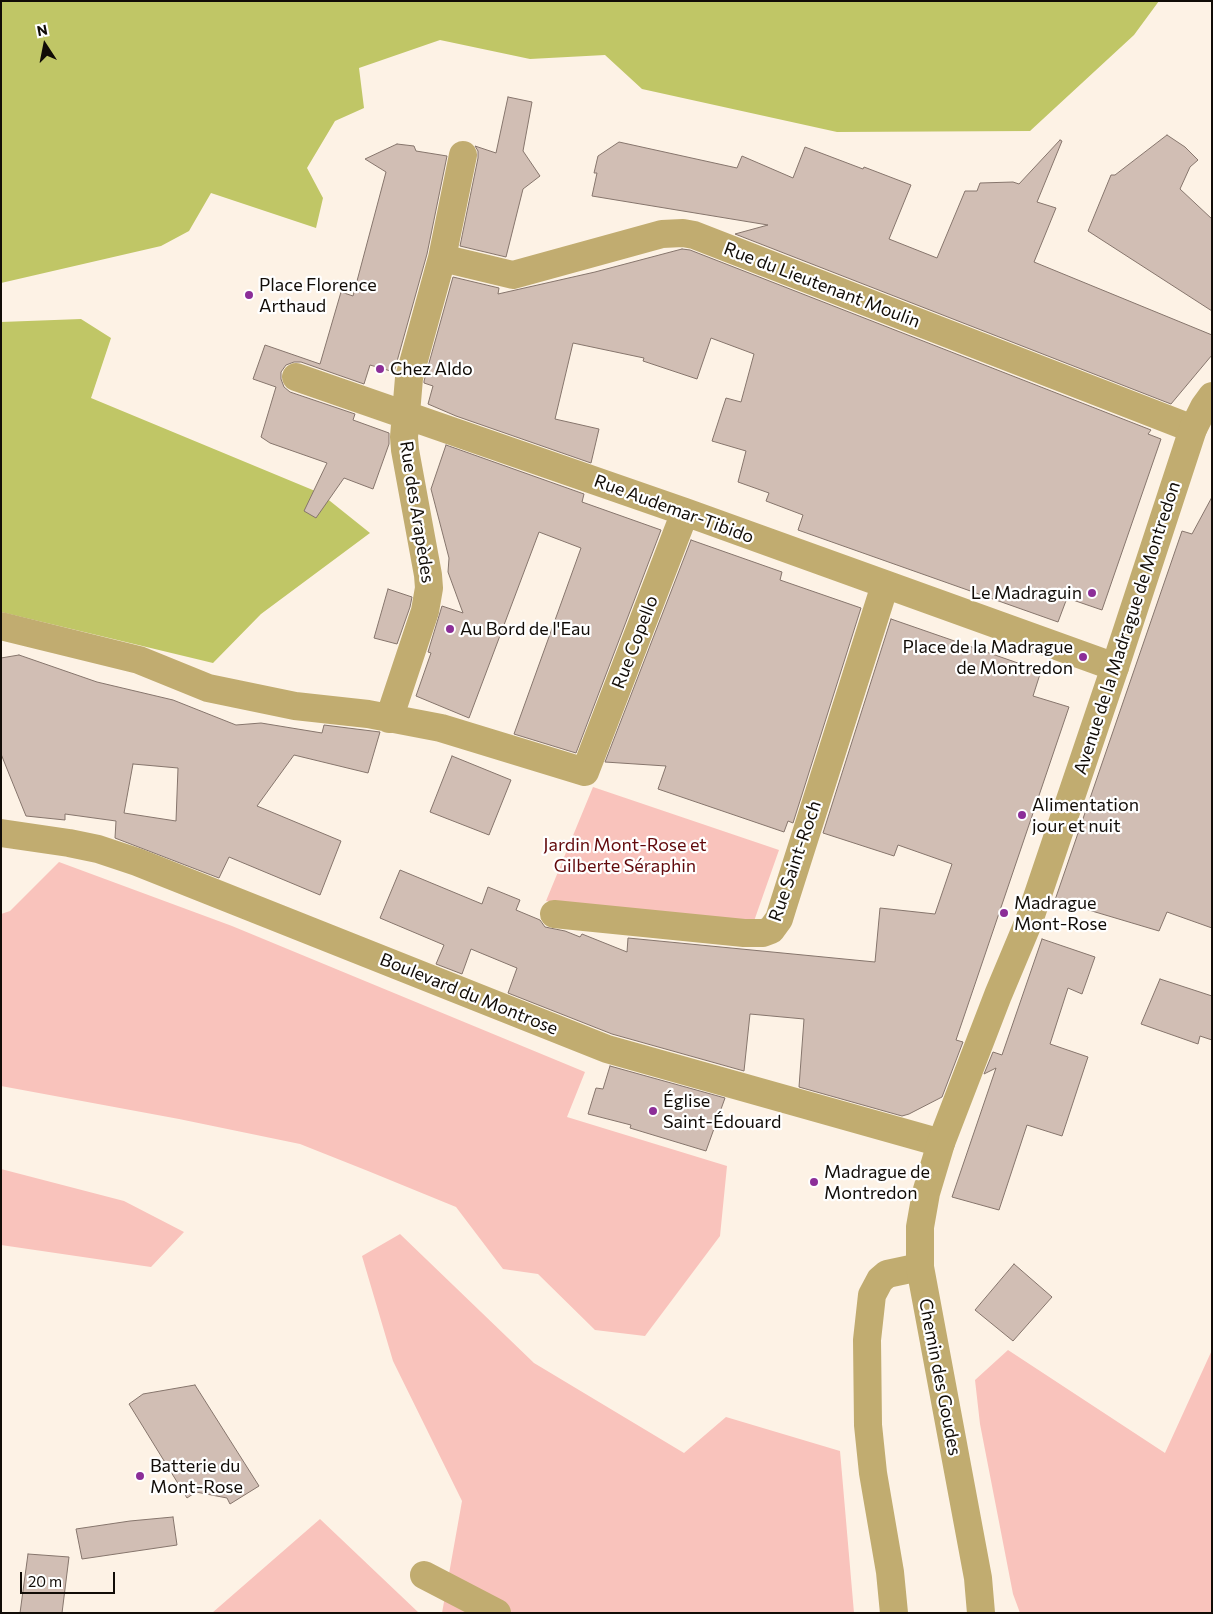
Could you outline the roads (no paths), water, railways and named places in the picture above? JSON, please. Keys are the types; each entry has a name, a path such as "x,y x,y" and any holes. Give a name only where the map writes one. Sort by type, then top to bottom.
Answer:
{"street":[{"name":"Rue des Arapèdes","path":"389,719 425,611 429,588 424,548 407,468 404,436 409,378 442,258 463,155"},
{"name":"Rue du Lieutenant Moulin","path":"442,258 513,275 662,234 683,233 694,235 1194,429"},
{"name":"Rue Audemar-Tibido","path":"296,377 685,512 1115,668"},
{"name":"Avenue de la Madrague de Montredon","path":"941,1143 998,995 1029,921 1194,429 1204,407 1212,396"},
{"name":"Rue Copello","path":"389,719 458,732 585,772 685,512"},
{"name":"Rue Saint-Roch","path":"554,914 744,933 763,933 771,930 779,918 783,906 885,584"},
{"path":"1,626 132,658 208,688 295,706 368,714 389,719"},
{"name":"Boulevard du Montrose","path":"1,833 98,849 138,862 606,1048 941,1143"},
{"name":"Chemin des Goudes","path":"941,1143 926,1193 920,1227 920,1267 978,1578 981,1613"},
{"path":"894,1613 890,1572 873,1473 868,1425 867,1340 872,1295 880,1280 887,1274 920,1267"},
{"path":"424,1574 497,1613"}],"place":[{"name":"Place Florence Arthaud","path":"249,295"},
{"name":"Chez Aldo","path":"380,369"},
{"name":"Le Madraguin","path":"1092,593"},
{"name":"Au Bord de l'Eau","path":"450,629"},
{"name":"Place de la Madrague de Montredon","path":"1083,657"},
{"name":"Alimentation jour et nuit","path":"1022,815"},
{"name":"Madrague Mont-Rose","path":"1004,913"},
{"name":"Église Saint-Édouard","path":"653,1111"},
{"name":"Madrague de Montredon","path":"814,1182"},
{"name":"Batterie du Mont-Rose","path":"140,1476"}],"park label":[{"name":"Jardin Mont-Rose et Gilberte Séraphin","path":"625,855"}]}
